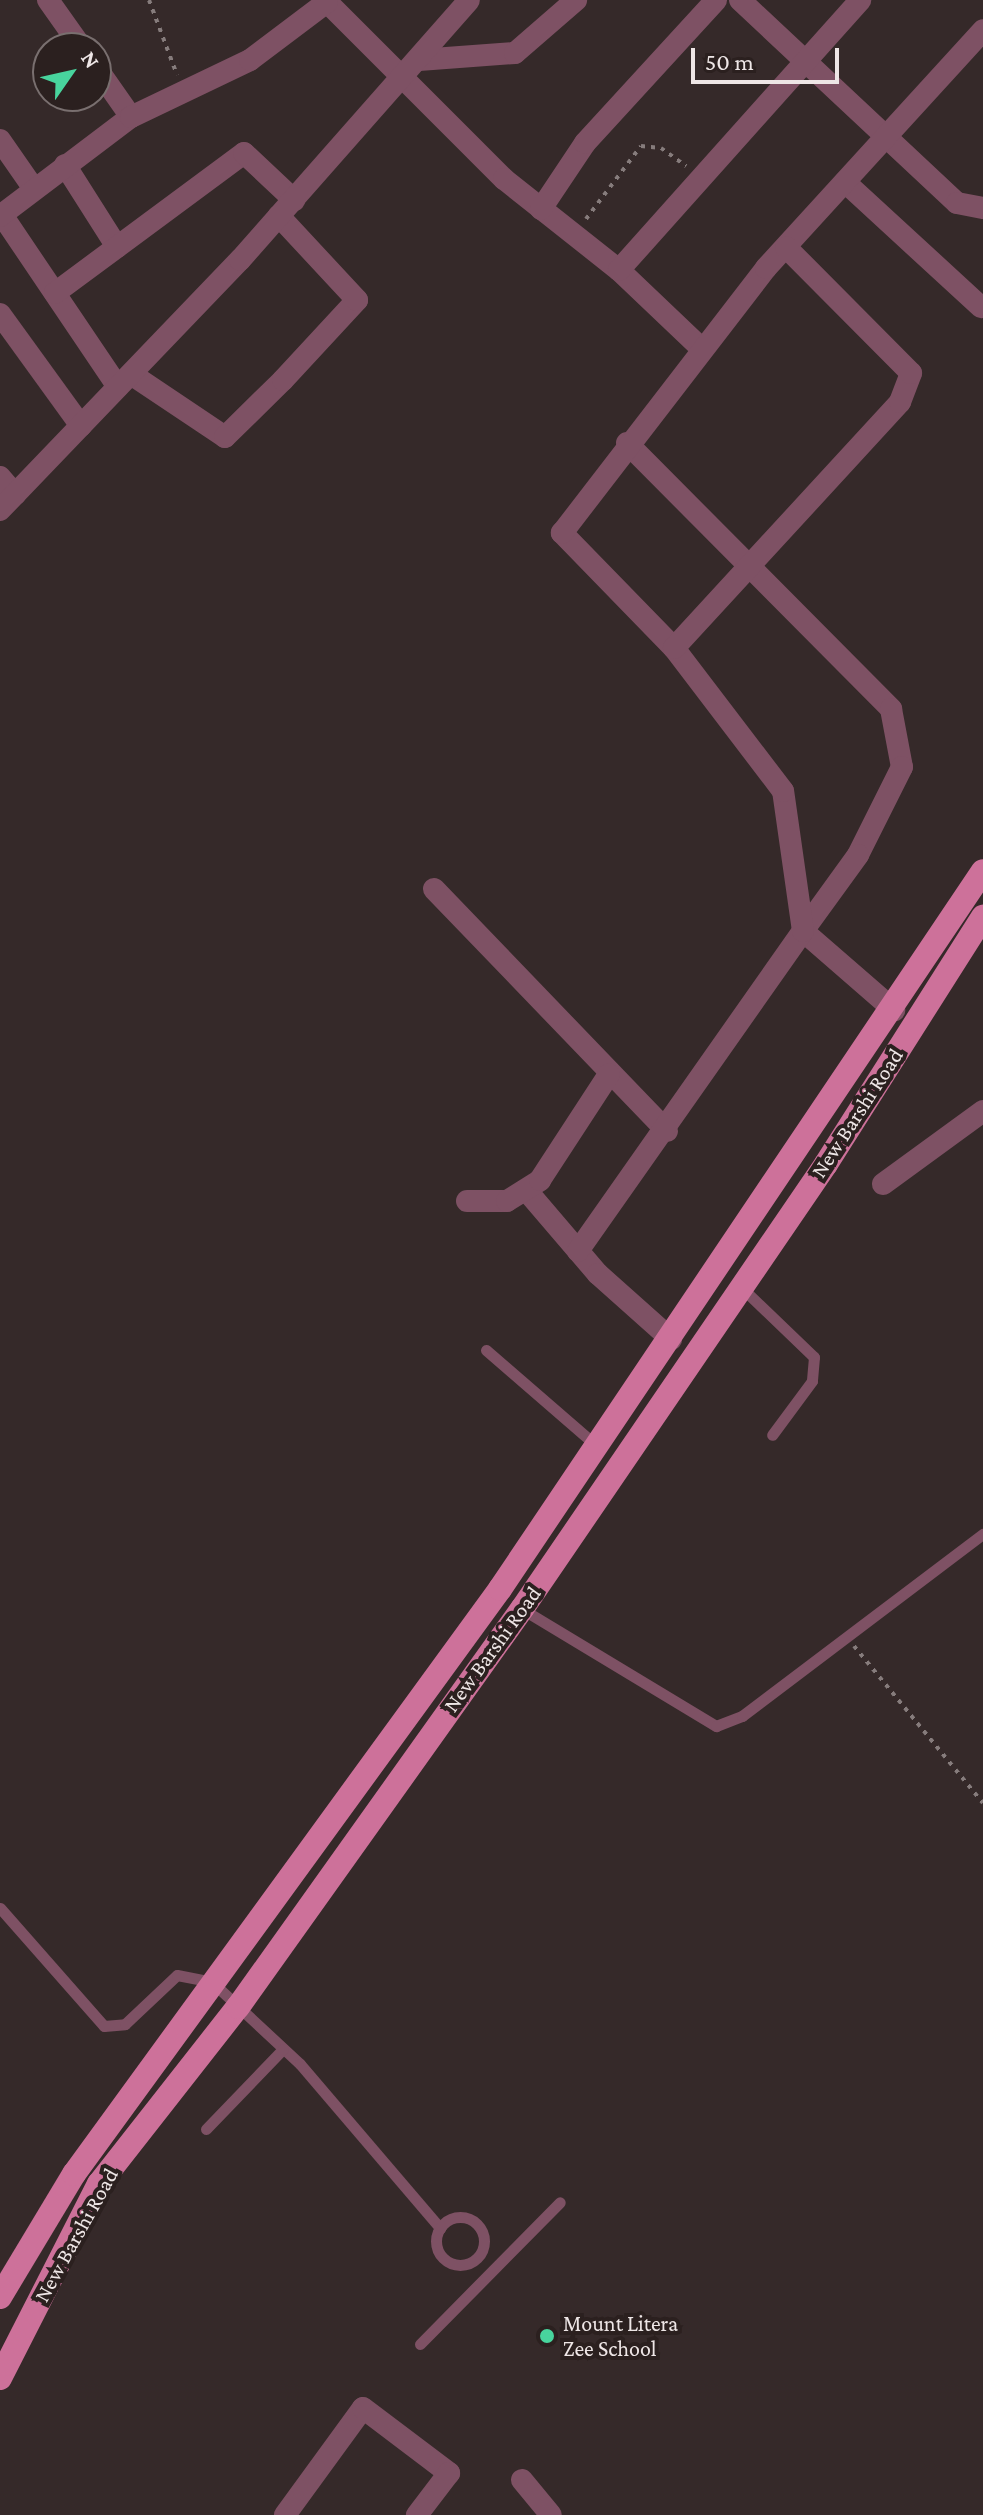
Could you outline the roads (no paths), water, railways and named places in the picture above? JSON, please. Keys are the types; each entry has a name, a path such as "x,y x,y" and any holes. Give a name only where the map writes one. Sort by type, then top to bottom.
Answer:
{"main road":[{"name":"New Barshi Road","path":"0,2297 74,2174 597,1446 894,1010 983,871"},
{"name":"New Barshi Road","path":"0,2378 99,2184 238,2007 522,1609 983,917"}],"street":[{"path":"48,0 71,32"},
{"path":"419,60 515,53 576,0"},
{"path":"541,209 585,143 716,0"},
{"path":"740,0 888,135 957,203 983,208"},
{"path":"619,270 705,179 860,0"},
{"path":"55,293 244,153 357,300 283,380 225,437 125,380 55,293 1,216 131,117 183,88 250,60 326,1 402,80 541,209 619,270 702,349"},
{"path":"0,477 8,502 287,208 402,80 462,3"},
{"path":"894,1010 803,931 783,791 674,648 562,533 627,443 786,247 983,30"},
{"path":"112,90 131,117"},
{"path":"0,140 34,189"},
{"path":"65,165 117,247"},
{"path":"845,182 981,307"},
{"path":"674,648 900,402 911,373 786,247"},
{"path":"3,322 81,426"},
{"path":"578,1251 667,1131 858,855 902,767 900,731 891,709 746,570 627,443"},
{"path":"434,889 667,1131"},
{"path":"467,1201 507,1201 527,1191 609,1074"},
{"path":"883,1184 983,1111"},
{"path":"527,1191 578,1251 671,1339"},
{"path":"285,2515 363,2408 449,2473 417,2515"},
{"path":"522,2480 551,2515"}],"lane":[{"path":"740,1286 814,1357 812,1381 772,1435"},
{"path":"486,1350 597,1446"},
{"path":"522,1609 716,1726 742,1716 983,1534"},
{"path":"0,1908 104,2026 125,2024 177,1975 212,1982 283,2049 440,2228"},
{"path":"206,2129 283,2049"},
{"path":"420,2344 560,2202"},
{"path":"475,2261 484,2247 477,2223 461,2217 440,2228 436,2244 444,2259 475,2261 487,2274"}],"place":[{"name":"Mount Litera Zee School","path":"547,2336"}]}
